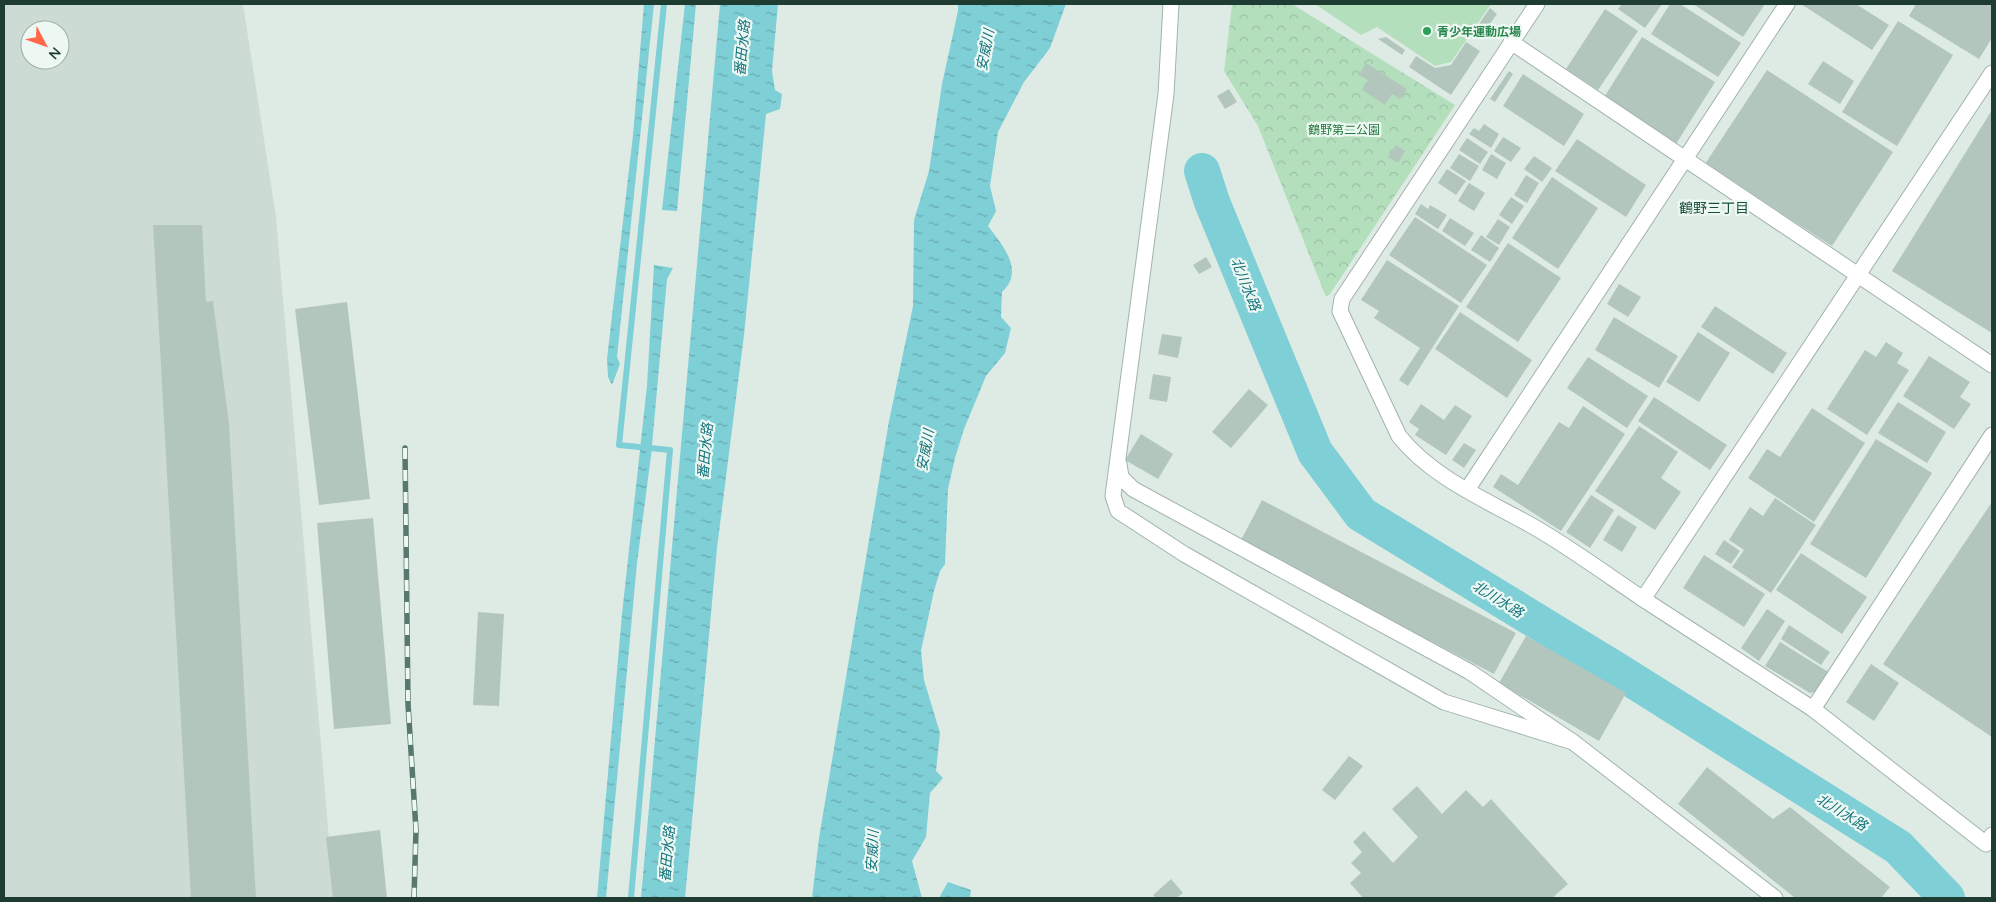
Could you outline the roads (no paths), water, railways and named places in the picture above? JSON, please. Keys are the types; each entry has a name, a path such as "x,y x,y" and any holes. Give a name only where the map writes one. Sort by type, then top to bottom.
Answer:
{"street":[{"path":"1171,4 1166,94 1113,496 1118,511 1145,530 1444,702 1573,742"},
{"path":"1537,4 1342,299 1340,311 1399,436 1413,453 1467,490 1541,532 1813,709 1986,844 1992,835"},
{"path":"1467,490 1786,4"},
{"path":"1511,42 1992,365"},
{"path":"1643,599 1992,73"},
{"path":"1813,709 1992,435"},
{"path":"1118,459 1121,477 1133,489 1470,672 1573,742 1775,898"}],"water":[{"path":"644,4 654,4 617,357 620,364 612,385 608,377 607,359 633,135"},
{"path":"685,4 696,4 677,211 662,210"},
{"name":"番田水路","path":"720,4 778,4 772,71 775,90 782,94 780,109 766,114 744,335 717,548 685,898 641,898"},
{"name":"安威川","path":"958,4 1066,4 1050,48 1024,82 998,132 990,186 996,211 988,226 1005,250 1012,267 1012,276 1009,284 1002,292 1001,317 1011,328 1005,353 986,376 964,429 955,458 948,489 945,564 940,571 934,591 921,651 924,680 940,733 936,771 943,778 930,793 926,837 912,861 922,898 812,898 819,838 889,421 913,306 914,220 929,171 942,84"},
{"path":"654,265 673,268 667,279 651,456 637,563 606,898 597,898 622,614 647,386"},
{"path":"948,882 971,890 970,898 939,898"}],"waterway":[{"path":"631,898 670,450 619,445 664,4"},
{"name":"北川水路","path":"1202,171 1212,202 1315,452 1361,514 1615,669 1898,847 1947,898"}],"railway":[{"path":"405,448 408,704 416,830 414,898"}],"place":[{"name":"青少年運動広場","path":"1427,31"}],"district":[{"name":"鶴野三丁目","path":"1714,208"}],"park label":[{"name":"鶴野第二公園","path":"1344,129"}]}
